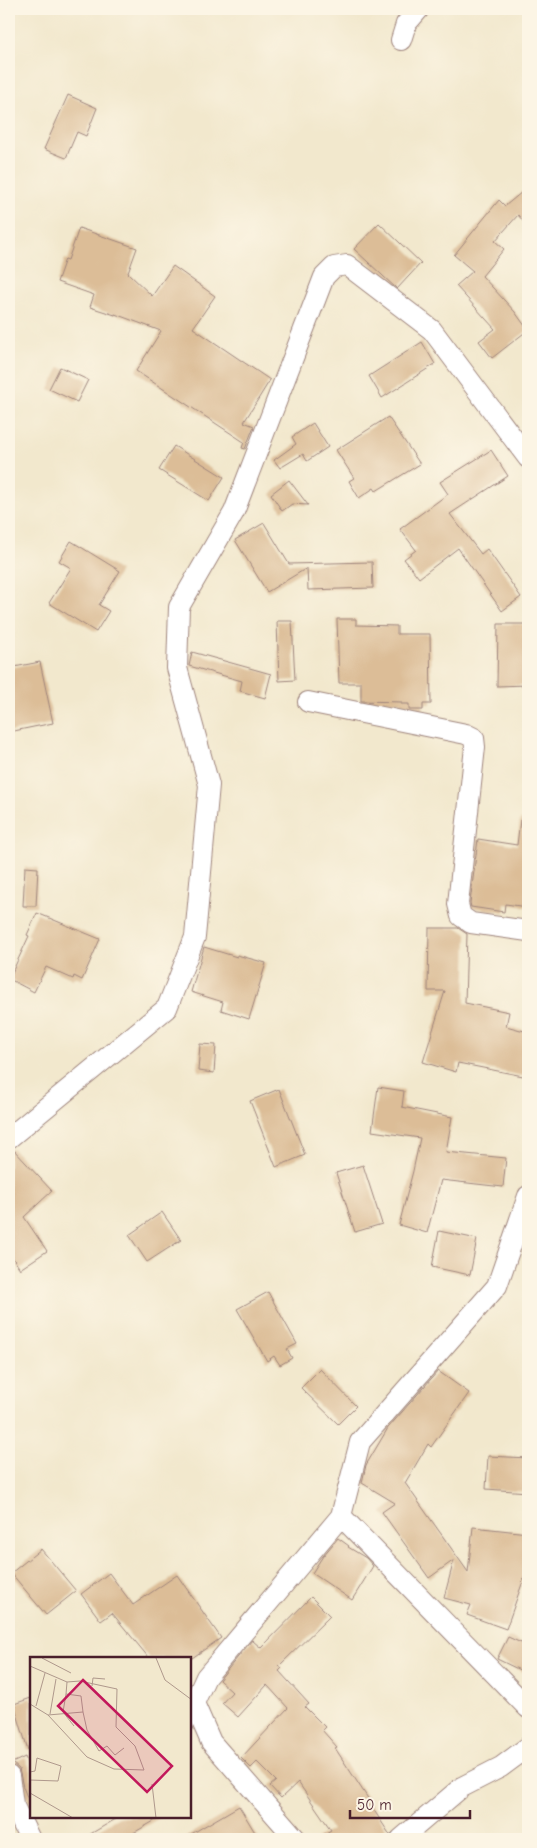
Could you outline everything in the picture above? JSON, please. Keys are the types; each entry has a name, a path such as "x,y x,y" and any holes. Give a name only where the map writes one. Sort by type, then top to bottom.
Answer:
{"street":[{"path":"401,40 406,24 419,9"},
{"path":"9,1138 167,1008 195,937 209,785 177,668 179,607 234,512 324,277 334,268 347,265 432,330 528,458"},
{"path":"308,702 466,734 474,738 475,747 458,904 461,916 471,923 528,931"},
{"path":"296,1839 211,1742 194,1703 206,1677 341,1516 360,1442 497,1286 528,1196"},
{"path":"341,1516 528,1708"},
{"path":"401,1839 462,1787 501,1767 528,1747"},
{"path":"9,1776 13,1804 30,1839"}],"building":[{"path":"68,95 97,108 86,136 77,132 66,158 44,149"},
{"path":"528,187 528,227 518,215 495,241 504,249 482,276 515,312 528,330 492,358 479,341 495,329 456,286 473,271 454,255 499,200 505,206"},
{"path":"379,223 421,263 397,289 354,249"},
{"path":"79,228 137,248 128,273 152,296 173,266 215,296 193,328 270,380 244,422 254,426 245,449 242,448 244,442 136,371 161,331 90,307 94,295 57,282 65,259 68,260"},
{"path":"422,342 435,364 382,398 369,376"},
{"path":"60,367 88,380 77,402 49,389"},
{"path":"388,417 420,464 376,491 374,488 359,498 349,481 354,478 336,450"},
{"path":"313,423 328,447 307,461 303,454 280,468 274,460 296,444 292,437"},
{"path":"174,446 224,477 209,501 159,470"},
{"path":"491,450 508,476 450,514 481,554 487,549 521,597 502,611 458,548 419,578 404,559 416,550 400,529 448,494 440,482"},
{"path":"289,480 308,505 292,504 282,511 271,494"},
{"path":"264,523 289,564 372,562 373,588 308,590 307,568 267,592 235,540"},
{"path":"71,541 120,571 99,605 109,611 96,632 49,603 71,568 59,561"},
{"path":"337,619 356,619 356,625 397,626 397,634 430,634 431,704 423,704 423,710 409,710 409,704 401,704 401,702 361,701 361,683 339,683"},
{"path":"277,621 292,621 295,680 279,681"},
{"path":"498,624 528,624 528,685 497,686"},
{"path":"192,652 271,674 265,698 240,691 242,681 189,666"},
{"path":"40,662 53,723 9,732 9,668"},
{"path":"520,820 528,821 528,907 505,904 504,912 471,907 478,839 517,845"},
{"path":"25,867 38,868 36,906 23,906"},
{"path":"37,913 100,939 82,980 74,976 73,979 46,967 34,992 9,979 29,936 27,935"},
{"path":"429,928 458,928 467,934 465,1003 509,1012 506,1026 528,1032 528,1077 458,1063 456,1072 423,1062 445,991 428,991"},
{"path":"204,947 266,963 249,1019 221,1010 223,1002 191,992"},
{"path":"200,1044 216,1045 214,1073 198,1071"},
{"path":"378,1087 404,1091 402,1107 452,1117 446,1152 506,1158 503,1187 441,1180 427,1233 399,1225 420,1138 372,1131"},
{"path":"279,1089 305,1155 276,1167 250,1101"},
{"path":"13,1149 52,1191 24,1217 47,1251 20,1269 9,1252 9,1150"},
{"path":"363,1165 382,1224 355,1232 336,1173"},
{"path":"162,1212 181,1240 147,1262 129,1235"},
{"path":"439,1231 477,1239 470,1275 432,1267"},
{"path":"268,1292 297,1344 287,1349 292,1358 280,1365 274,1356 267,1361 237,1309"},
{"path":"320,1369 356,1406 338,1424 301,1388"},
{"path":"438,1371 469,1393 431,1447 428,1444 405,1483 468,1572 473,1527 528,1533 528,1567 506,1629 467,1615 471,1605 444,1598 454,1560 429,1578 382,1512 395,1503 362,1483 366,1465 388,1428"},
{"path":"488,1456 528,1458 528,1492 486,1489"},
{"path":"338,1538 348,1547 366,1558 373,1566 352,1600 312,1573"},
{"path":"41,1549 76,1591 46,1615 11,1573"},
{"path":"109,1573 133,1605 177,1575 221,1638 192,1658 148,1657 112,1613 101,1621 81,1594"},
{"path":"311,1597 330,1616 279,1666 282,1668 279,1671 309,1704 305,1707 325,1727 322,1730 337,1747 335,1748 390,1835 389,1839 316,1839 331,1830 298,1782 281,1798 270,1786 276,1781 257,1762 251,1768 241,1758 288,1708 267,1685 238,1717 222,1703 232,1692 219,1680 252,1640 261,1648"},
{"path":"508,1637 528,1646 528,1674 497,1659"},
{"path":"30,1698 30,1749 28,1750 14,1704"},
{"path":"25,1757 30,1769 30,1804 23,1787 19,1769 12,1763"},
{"path":"239,1806 259,1839 183,1839 203,1827"},
{"path":"117,1818 159,1818 123,1839 82,1839"}]}
